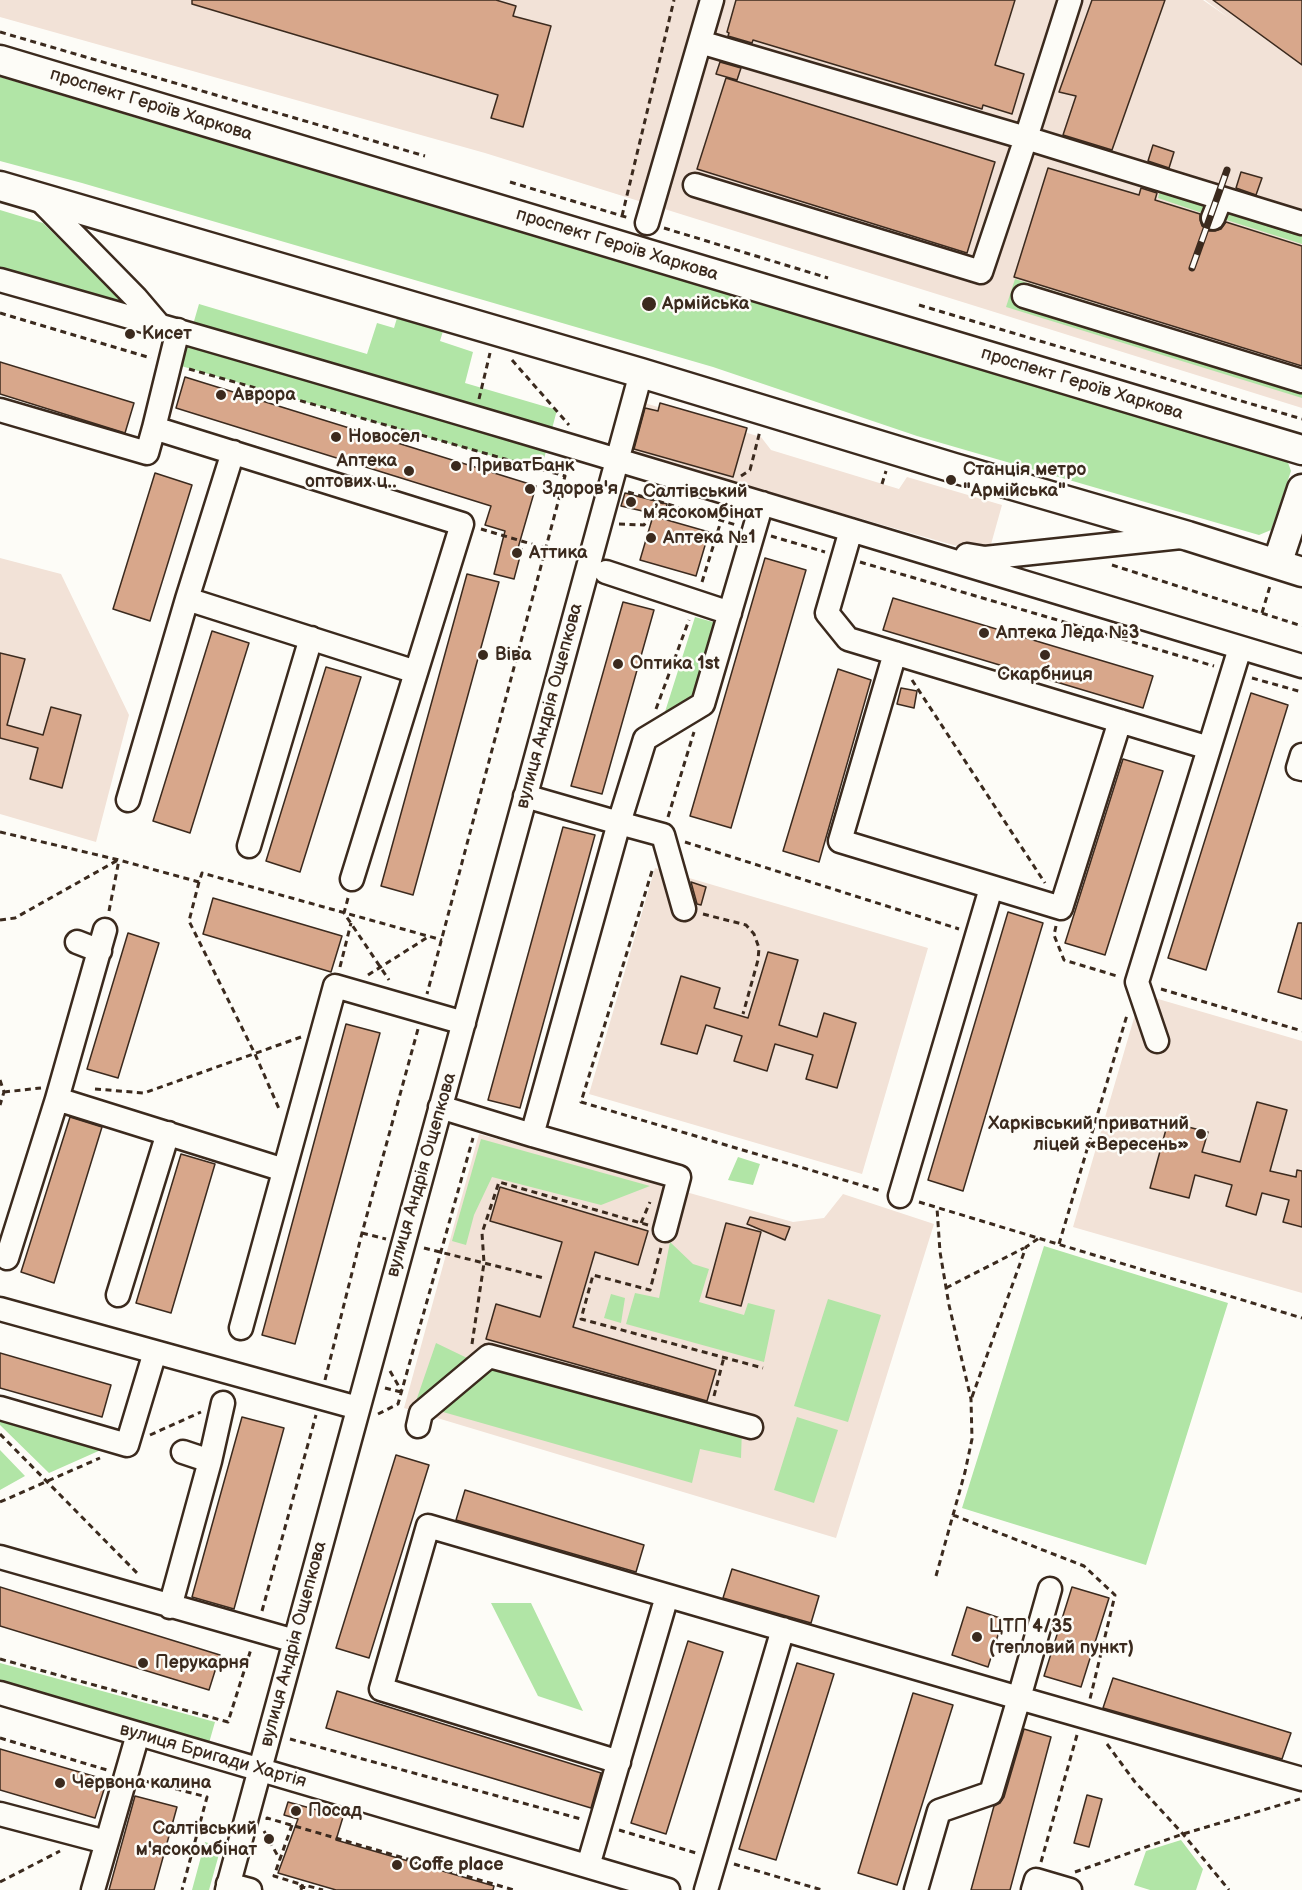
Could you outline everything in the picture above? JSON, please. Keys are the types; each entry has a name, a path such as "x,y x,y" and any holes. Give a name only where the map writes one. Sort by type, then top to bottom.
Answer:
{"main road":[{"name":"проспект Героїв Харкова","path":"0,60 1302,450"},
{"path":"0,186 641,373 1290,568 1302,489"}],"street":[{"path":"646,223 712,0"},
{"path":"695,185 981,272 991,211 1026,138 1070,0"},
{"path":"700,42 1026,138 1217,208 1302,222"},
{"path":"0,410 147,453 170,363 169,328 136,298 38,198"},
{"path":"0,280 618,460 1302,666"},
{"path":"1024,296 1302,381"},
{"name":"вулиця Андрія Ощепкова","path":"227,1887 295,1641 368,1411 440,1107 641,373"},
{"path":"154,428 462,524 352,879"},
{"path":"128,800 233,452"},
{"path":"532,1135 619,822 645,739 703,704 762,503"},
{"path":"858,532 985,558 1188,536"},
{"path":"858,532 843,557 827,613 848,639 1209,748"},
{"path":"606,572 730,612"},
{"path":"187,599 416,672"},
{"path":"249,846 311,638"},
{"path":"1157,1041 1137,982 1240,648"},
{"path":"895,653 840,841 992,888 1062,908 1120,721"},
{"path":"1302,755 1298,768 1302,769"},
{"path":"525,796 663,835 684,909"},
{"path":"900,1196 992,888"},
{"path":"7,1258 103,941 77,942"},
{"path":"241,1328 323,1029 341,987 464,1023"},
{"path":"59,1092 168,1133 285,1170"},
{"path":"440,1107 679,1177 665,1230"},
{"path":"118,1295 168,1133"},
{"path":"0,1310 368,1411"},
{"path":"0,1408 127,1445 155,1352"},
{"path":"418,1426 421,1413 489,1356 751,1427"},
{"path":"170,1607 210,1461 223,1402"},
{"path":"183,1452 210,1461"},
{"path":"619,1762 381,1689 428,1526 1302,1779"},
{"path":"0,1557 295,1641"},
{"path":"916,1890 939,1811 991,1792 1050,1589"},
{"path":"588,1866 667,1596"},
{"path":"706,1890 783,1629"},
{"name":"вулиця Бригади Хартія","path":"0,1693 668,1890"},
{"path":"93,1890 97,1840 125,1776 138,1734"},
{"path":"0,1814 97,1840"},
{"path":"1035,1885 1072,1881"},
{"path":"227,1887 260,1886"}],"path":[{"path":"622,216 674,0"},
{"path":"0,32 424,156"},
{"path":"510,182 828,278"},
{"path":"919,305 1302,419"},
{"path":"0,313 565,476 442,940 415,1009 320,1398 257,1630 228,1722 0,1659"},
{"path":"478,403 491,351 483,349"},
{"path":"510,357 576,433"},
{"path":"729,493 732,482 750,470 760,429 769,432"},
{"path":"882,484 887,467"},
{"path":"628,492 1302,692"},
{"path":"618,519 615,524 644,525 652,513 677,507"},
{"path":"645,739 696,601 721,521"},
{"path":"462,524 545,548"},
{"path":"1108,564 1302,626"},
{"path":"1262,613 1290,568"},
{"path":"895,653 1062,908 1053,935 1064,960 1302,1031"},
{"path":"703,704 663,835 977,935"},
{"path":"0,832 119,860 199,882"},
{"path":"0,920 15,918 119,860"},
{"path":"103,941 119,860"},
{"path":"652,868 581,1102 1302,1318"},
{"path":"293,1140 255,1054 189,921 202,873 442,940"},
{"path":"352,879 344,912 381,967 415,1009"},
{"path":"684,909 736,921 746,925 754,934 759,948 758,960 743,1014"},
{"path":"341,987 351,923"},
{"path":"341,987 381,967 429,936"},
{"path":"1059,1244 1137,982"},
{"path":"4,1092 144,1092 323,1029"},
{"path":"0,1080 4,1092 0,1105"},
{"path":"368,1411 398,1404 478,1119"},
{"path":"489,1356 472,1346 484,1263 482,1233 500,1182 665,1230 650,1290 593,1275 581,1319 763,1368"},
{"path":"936,1576 972,1439 971,1399 946,1288 940,1252 937,1208"},
{"path":"362,1233 391,1240"},
{"path":"946,1288 1039,1238"},
{"path":"971,1399 1026,1247"},
{"path":"424,1248 544,1278"},
{"path":"710,1416 724,1357"},
{"path":"390,1371 402,1392"},
{"path":"386,1388 402,1392"},
{"path":"0,1434 145,1582"},
{"path":"1085,1717 1135,1782 1183,1834 1229,1890"},
{"path":"1035,1885 1085,1717"},
{"path":"0,1738 125,1776 207,1797 182,1890"},
{"path":"289,1739 600,1825 822,1890"},
{"path":"1072,1881 1183,1834 1302,1799"},
{"path":"267,1818 514,1890"},
{"path":"260,1886 274,1876 292,1825"},
{"path":"264,1831 280,1860"},
{"path":"0,1882 97,1840"},
{"path":"274,1876 300,1884 302,1888"},
{"path":"302,1888 304,1880"},
{"path":"302,1888 308,1886 323,1890"}],"shaded area":[{"path":"0,0 1203,0 1229,18 1205,0 1302,0 1302,408 485,153 0,17"},
{"path":"641,402 761,437 771,450 899,489 907,477 1002,505 988,555 627,452"},
{"path":"0,558 61,574 129,715 96,842 0,814"},
{"path":"655,868 928,948 862,1174 589,1094"},
{"name":"Харківський приватний ліцей «Вересень»","path":"1141,994 1302,1041 1302,1293 1073,1227"},
{"path":"479,1134 793,1222 824,1218 843,1194 934,1224 836,1538 404,1408"}],"green space":[{"path":"0,77 1286,457 1291,471 1271,530 1259,535 917,436 713,367 0,161"},
{"path":"1160,190 1209,200 1208,215 1158,198"},
{"path":"1220,208 1302,231 1302,244 1217,217"},
{"path":"0,210 43,223 130,309 0,272"},
{"path":"1015,279 1160,324 1156,333 1302,384 1302,398 1006,307"},
{"path":"199,304 367,354 377,323 394,328 397,318 443,331 440,341 473,352 465,383 557,410 541,470 181,366"},
{"path":"695,617 720,624 699,690 664,715"},
{"path":"481,1139 650,1186 601,1205 492,1177 474,1215 466,1245 452,1241"},
{"path":"738,1157 760,1164 753,1185 728,1180"},
{"path":"670,1242 693,1264 709,1269 699,1302 744,1315 748,1303 775,1310 764,1362 626,1324 635,1293 659,1298"},
{"path":"1044,1246 1228,1303 1146,1565 962,1508"},
{"path":"611,1294 625,1298 621,1323 604,1318"},
{"path":"828,1299 881,1315 848,1422 794,1406"},
{"path":"436,1343 492,1370 742,1428 741,1458 700,1449 692,1483 415,1404"},
{"path":"0,1413 112,1445 49,1473 0,1425"},
{"path":"797,1417 838,1430 814,1503 774,1490"},
{"path":"0,1450 25,1476 0,1490"},
{"path":"491,1603 531,1603 583,1711 538,1696"},
{"path":"0,1663 215,1722 209,1743 0,1686"},
{"path":"1181,1840 1203,1869 1196,1890 1150,1890 1134,1885 1146,1851"},
{"path":"205,1842 221,1847 209,1890 192,1890"}],"building":[{"path":"192,0 496,0 516,6 513,16 551,26 523,127 491,118 498,95 192,4"},
{"path":"736,0 1015,0 995,65 1024,74 1012,114 983,105 982,109 753,40 752,43 728,36 727,32"},
{"path":"1092,0 1165,0 1112,150 1063,135 1076,96 1059,92"},
{"path":"1213,0 1302,0 1302,65"},
{"path":"720,62 741,68 737,80 716,74"},
{"path":"726,78 995,162 967,253 697,169"},
{"path":"1153,145 1174,152 1169,168 1148,161"},
{"path":"1048,168 1139,195 1141,188 1157,193 1155,200 1200,214 1202,226 1209,231 1221,229 1226,222 1302,246 1302,366 1014,277"},
{"path":"1241,172 1262,178 1256,195 1236,188"},
{"path":"0,362 134,403 125,433 0,394"},
{"path":"185,377 536,486 518,548 522,549 514,579 494,574 505,531 485,525 491,506 176,408"},
{"path":"660,403 747,428 733,477 634,449 645,408 658,411"},
{"path":"155,473 192,485 150,621 113,609"},
{"path":"625,493 667,504 664,516 621,506"},
{"path":"653,516 709,532 696,576 640,560"},
{"path":"765,558 806,570 731,828 690,816"},
{"path":"467,574 499,582 413,895 381,886"},
{"path":"893,598 1153,676 1143,708 883,630"},
{"path":"623,602 654,610 602,794 571,786"},
{"path":"212,631 249,643 190,833 153,821"},
{"path":"0,653 25,659 7,725 43,735 51,707 81,715 62,788 30,779 38,748 0,738"},
{"path":"326,667 361,677 300,872 266,861"},
{"path":"838,669 871,680 819,862 783,851"},
{"path":"901,688 917,691 914,708 897,704"},
{"path":"1251,693 1288,705 1206,970 1168,958"},
{"path":"1123,759 1163,771 1105,955 1065,943"},
{"path":"563,827 595,835 520,1108 488,1100"},
{"path":"691,882 706,887 701,905 697,904"},
{"path":"213,898 342,936 331,972 203,934"},
{"path":"1008,912 1043,923 963,1191 928,1180"},
{"path":"1298,923 1302,923 1302,999 1278,992"},
{"path":"128,933 159,943 118,1078 87,1069"},
{"path":"768,952 798,960 779,1025 817,1037 824,1013 856,1023 837,1088 806,1079 813,1055 775,1044 767,1071 734,1061 742,1036 706,1025 697,1054 661,1044 681,976 720,988 714,1008 748,1018"},
{"path":"346,1024 380,1033 295,1344 262,1335"},
{"path":"1257,1102 1287,1110 1270,1171 1296,1177 1297,1170 1302,1171 1302,1227 1283,1222 1289,1200 1262,1193 1256,1215 1226,1206 1232,1185 1195,1175 1189,1198 1150,1188 1168,1122 1208,1132 1202,1152 1240,1162"},
{"path":"70,1117 102,1127 54,1283 21,1272"},
{"path":"181,1154 215,1164 171,1313 136,1303"},
{"path":"500,1187 648,1231 638,1265 595,1252 573,1327 716,1370 707,1401 486,1339 496,1304 540,1317 562,1242 490,1221"},
{"path":"750,1217 790,1227 785,1240 747,1224"},
{"path":"726,1223 761,1232 741,1306 706,1297"},
{"path":"0,1353 111,1385 102,1417 0,1388"},
{"path":"242,1417 284,1428 234,1609 192,1597"},
{"path":"396,1455 429,1465 369,1658 336,1648"},
{"path":"465,1490 644,1545 636,1572 456,1520"},
{"path":"732,1569 819,1596 811,1623 723,1598"},
{"path":"0,1587 220,1655 209,1690 0,1626"},
{"path":"1072,1587 1109,1598 1081,1687 1044,1676"},
{"name":"ЦТП 4/35 (тепловий пункт)","path":"967,1607 1003,1619 988,1667 952,1655"},
{"path":"688,1641 723,1652 666,1834 631,1823"},
{"path":"797,1663 834,1674 776,1860 739,1849"},
{"path":"1113,1678 1291,1733 1282,1759 1103,1708"},
{"path":"337,1691 601,1773 591,1808 326,1728"},
{"path":"913,1693 953,1705 897,1885 858,1873"},
{"path":"1024,1729 1051,1737 1010,1890 971,1890 994,1806 1004,1797"},
{"path":"0,1749 107,1780 95,1818 0,1790"},
{"path":"1087,1795 1102,1799 1089,1847 1074,1843"},
{"path":"135,1796 177,1807 154,1890 109,1890"},
{"path":"288,1802 343,1817 336,1840 494,1886 493,1890 336,1890 278,1873 298,1819 284,1815"}],"railway":[{"path":"1192,268 1227,170"}],"place":[{"name":"Армійська","path":"649,304"},
{"name":"Кисет","path":"130,334"},
{"name":"Аврора","path":"221,395"},
{"name":"Новосел","path":"336,437"},
{"name":"ПриватБанк","path":"456,466"},
{"name":"Аптека оптових ц‥","path":"409,471"},
{"name":"Станція метро \"Армійська\"","path":"951,480"},
{"name":"Здоров'я","path":"530,489"},
{"name":"Салтівський мʼясокомбінат","path":"631,502"},
{"name":"Аптека №1","path":"651,538"},
{"name":"Аттика","path":"517,553"},
{"name":"Аптека Леда №3","path":"984,633"},
{"name":"Віва","path":"483,655"},
{"name":"Скарбниця","path":"1045,655"},
{"name":"Оптика 1st","path":"618,664"},
{"name":"Харківський приватний ліцей «Вересень»","path":"1201,1134"},
{"name":"ЦТП 4/35 (тепловий пункт)","path":"977,1637"},
{"name":"Перукарня","path":"143,1663"},
{"name":"Червона калина","path":"60,1783"},
{"name":"Посад","path":"296,1811"},
{"name":"Салтівський м'ясокомбінат","path":"269,1839"},
{"name":"Coffe place","path":"397,1865"}]}
